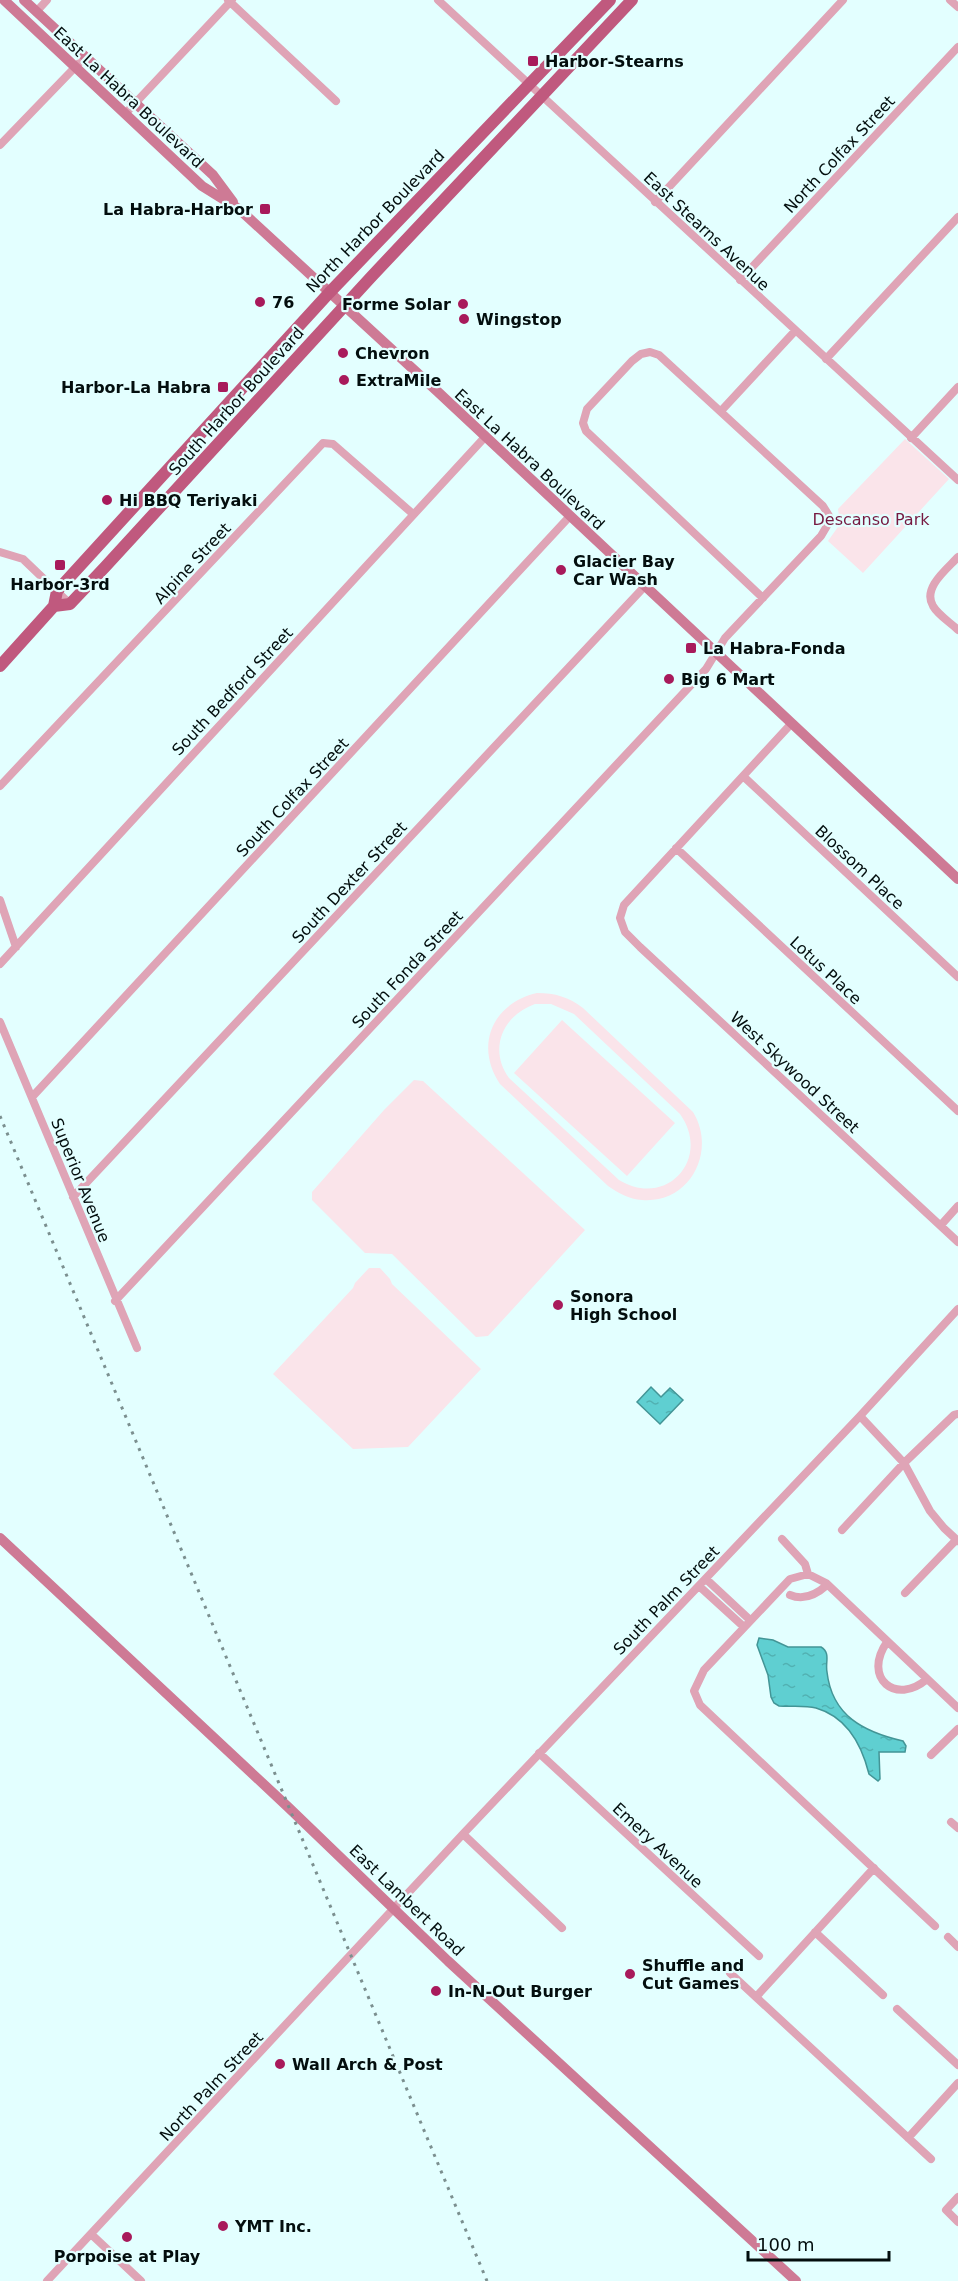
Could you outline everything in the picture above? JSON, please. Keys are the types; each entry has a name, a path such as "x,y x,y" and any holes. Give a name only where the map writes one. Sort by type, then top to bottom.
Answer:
{"main road":[{"name":"East La Habra Boulevard","path":"4,0 202,186 239,209"},
{"name":"East La Habra Boulevard","path":"24,0 213,175 239,209 958,879"},
{"name":"North Harbor Boulevard","path":"57,591 329,293 610,0"},
{"name":"North Harbor Boulevard","path":"344,307 632,0"},
{"name":"South Harbor Boulevard","path":"70,604 344,307"},
{"path":"0,666 54,606 57,591"},
{"path":"54,606 70,604"},
{"name":"East Lambert Road","path":"0,1538 288,1807 393,1909 796,2281"}],"street":[{"path":"36,12 47,0"},
{"name":"East Stearns Avenue","path":"438,0 958,480"},
{"path":"655,202 843,0"},
{"path":"950,0 958,7"},
{"path":"125,114 230,1 336,100"},
{"name":"North Colfax Street","path":"740,280 958,47"},
{"path":"0,145 84,58"},
{"path":"826,359 958,218"},
{"path":"763,598 592,438 582,423 587,410 632,361 650,351 659,355 721,411 795,331"},
{"path":"911,438 958,387"},
{"name":"South Fonda Street","path":"115,1301 706,669 725,638 821,536 831,519 823,506 721,411"},
{"name":"South Bedford Street","path":"0,964 485,437"},
{"name":"Alpine Street","path":"0,786 323,443 333,444 413,514"},
{"name":"South Colfax Street","path":"33,1096 570,516"},
{"path":"0,552 23,559 70,604"},
{"path":"958,557 935,582 930,594 933,607 958,630"},
{"name":"South Dexter Street","path":"73,1197 645,586"},
{"path":"676,848 791,724"},
{"name":"Blossom Place","path":"743,777 958,977"},
{"name":"West Skywood Street","path":"676,848 624,905 620,918 626,932 958,1242"},
{"name":"Lotus Place","path":"676,848 958,1111"},
{"path":"0,900 16,947"},
{"name":"Superior Avenue","path":"0,1022 33,1096 115,1301 137,1348"},
{"path":"941,1225 958,1206"},
{"name":"South Palm Street","path":"393,1909 860,1416 958,1309"},
{"path":"842,1530 904,1463 954,1415 958,1414"},
{"path":"860,1416 904,1463 930,1510 957,1541 905,1593"},
{"path":"782,1539 805,1564 808,1574 827,1585 958,1708"},
{"path":"808,1574 790,1579 750,1620 704,1670 694,1691 700,1705 935,1926"},
{"path":"706,1579 750,1620"},
{"path":"790,1595 803,1598 813,1595 827,1585"},
{"path":"699,1586 744,1627"},
{"path":"884,1639 877,1661 877,1671 884,1682 897,1690 904,1690 922,1684 927,1679"},
{"path":"931,1755 958,1729"},
{"name":"Emery Avenue","path":"540,1753 759,1956"},
{"path":"951,1822 958,1828"},
{"path":"463,1834 562,1928"},
{"path":"756,1997 874,1869"},
{"name":"North Palm Street","path":"47,2281 393,1909"},
{"path":"815,1932 883,1995"},
{"path":"948,1937 958,1947"},
{"path":"730,1973 931,2159"},
{"path":"897,2009 958,2065"},
{"path":"908,2138 958,2083"},
{"path":"958,2197 946,2210 958,2222"},
{"path":"91,2234 141,2281"}],"green space":[{"name":"Descanso Park","path":"905,439 949,479 863,573 828,541 840,524 838,509"},
{"path":"537,993 550,994 562,996 578,1004 693,1112 700,1127 702,1143 700,1158 686,1184 674,1193 659,1199 642,1200 620,1193 608,1186 500,1084 492,1069 489,1055 492,1028 509,1006","holes":["535,1004 551,1004 574,1014 680,1114 688,1131 691,1147 687,1162 679,1175 667,1184 653,1188 636,1187 619,1180 509,1078 500,1056 502,1034 507,1025 524,1009"]},
{"path":"562,1020 675,1123 627,1176 514,1073"},
{"path":"414,1080 423,1081 585,1230 488,1336 476,1337 392,1254 365,1253 312,1200 312,1192 384,1110"},
{"path":"369,1268 380,1268 392,1284 481,1369 408,1447 353,1449 273,1374"}],"water":[{"path":"651,1387 661,1397 670,1388 683,1400 660,1424 637,1402"},
{"path":"759,1638 773,1640 788,1647 821,1647 824,1649 827,1655 830,1687 843,1711 852,1720 875,1733 903,1741 906,1746 905,1752 879,1752 880,1779 878,1781 869,1774 852,1734 836,1718 816,1708 779,1706 774,1703 768,1675 757,1645"}],"railway":[{"path":"0,1116 487,2281"}],"place":[{"name":"Harbor-Stearns","path":"533,61"},
{"name":"La Habra-Harbor","path":"265,209"},
{"name":"76","path":"260,302"},
{"name":"Forme Solar","path":"463,304"},
{"name":"Wingstop","path":"464,319"},
{"name":"Chevron","path":"343,353"},
{"name":"ExtraMile","path":"344,380"},
{"name":"Harbor-La Habra","path":"223,387"},
{"name":"Hi BBQ Teriyaki","path":"107,500"},
{"name":"Harbor-3rd","path":"60,565"},
{"name":"Glacier Bay Car Wash","path":"561,570"},
{"name":"La Habra-Fonda","path":"691,648"},
{"name":"Big 6 Mart","path":"669,679"},
{"name":"Sonora High School","path":"558,1305"},
{"name":"Shuffle and Cut Games","path":"630,1974"},
{"name":"In-N-Out Burger","path":"436,1991"},
{"name":"Wall Arch & Post","path":"280,2064"},
{"name":"YMT Inc.","path":"223,2226"},
{"name":"Porpoise at Play","path":"127,2237"}]}
